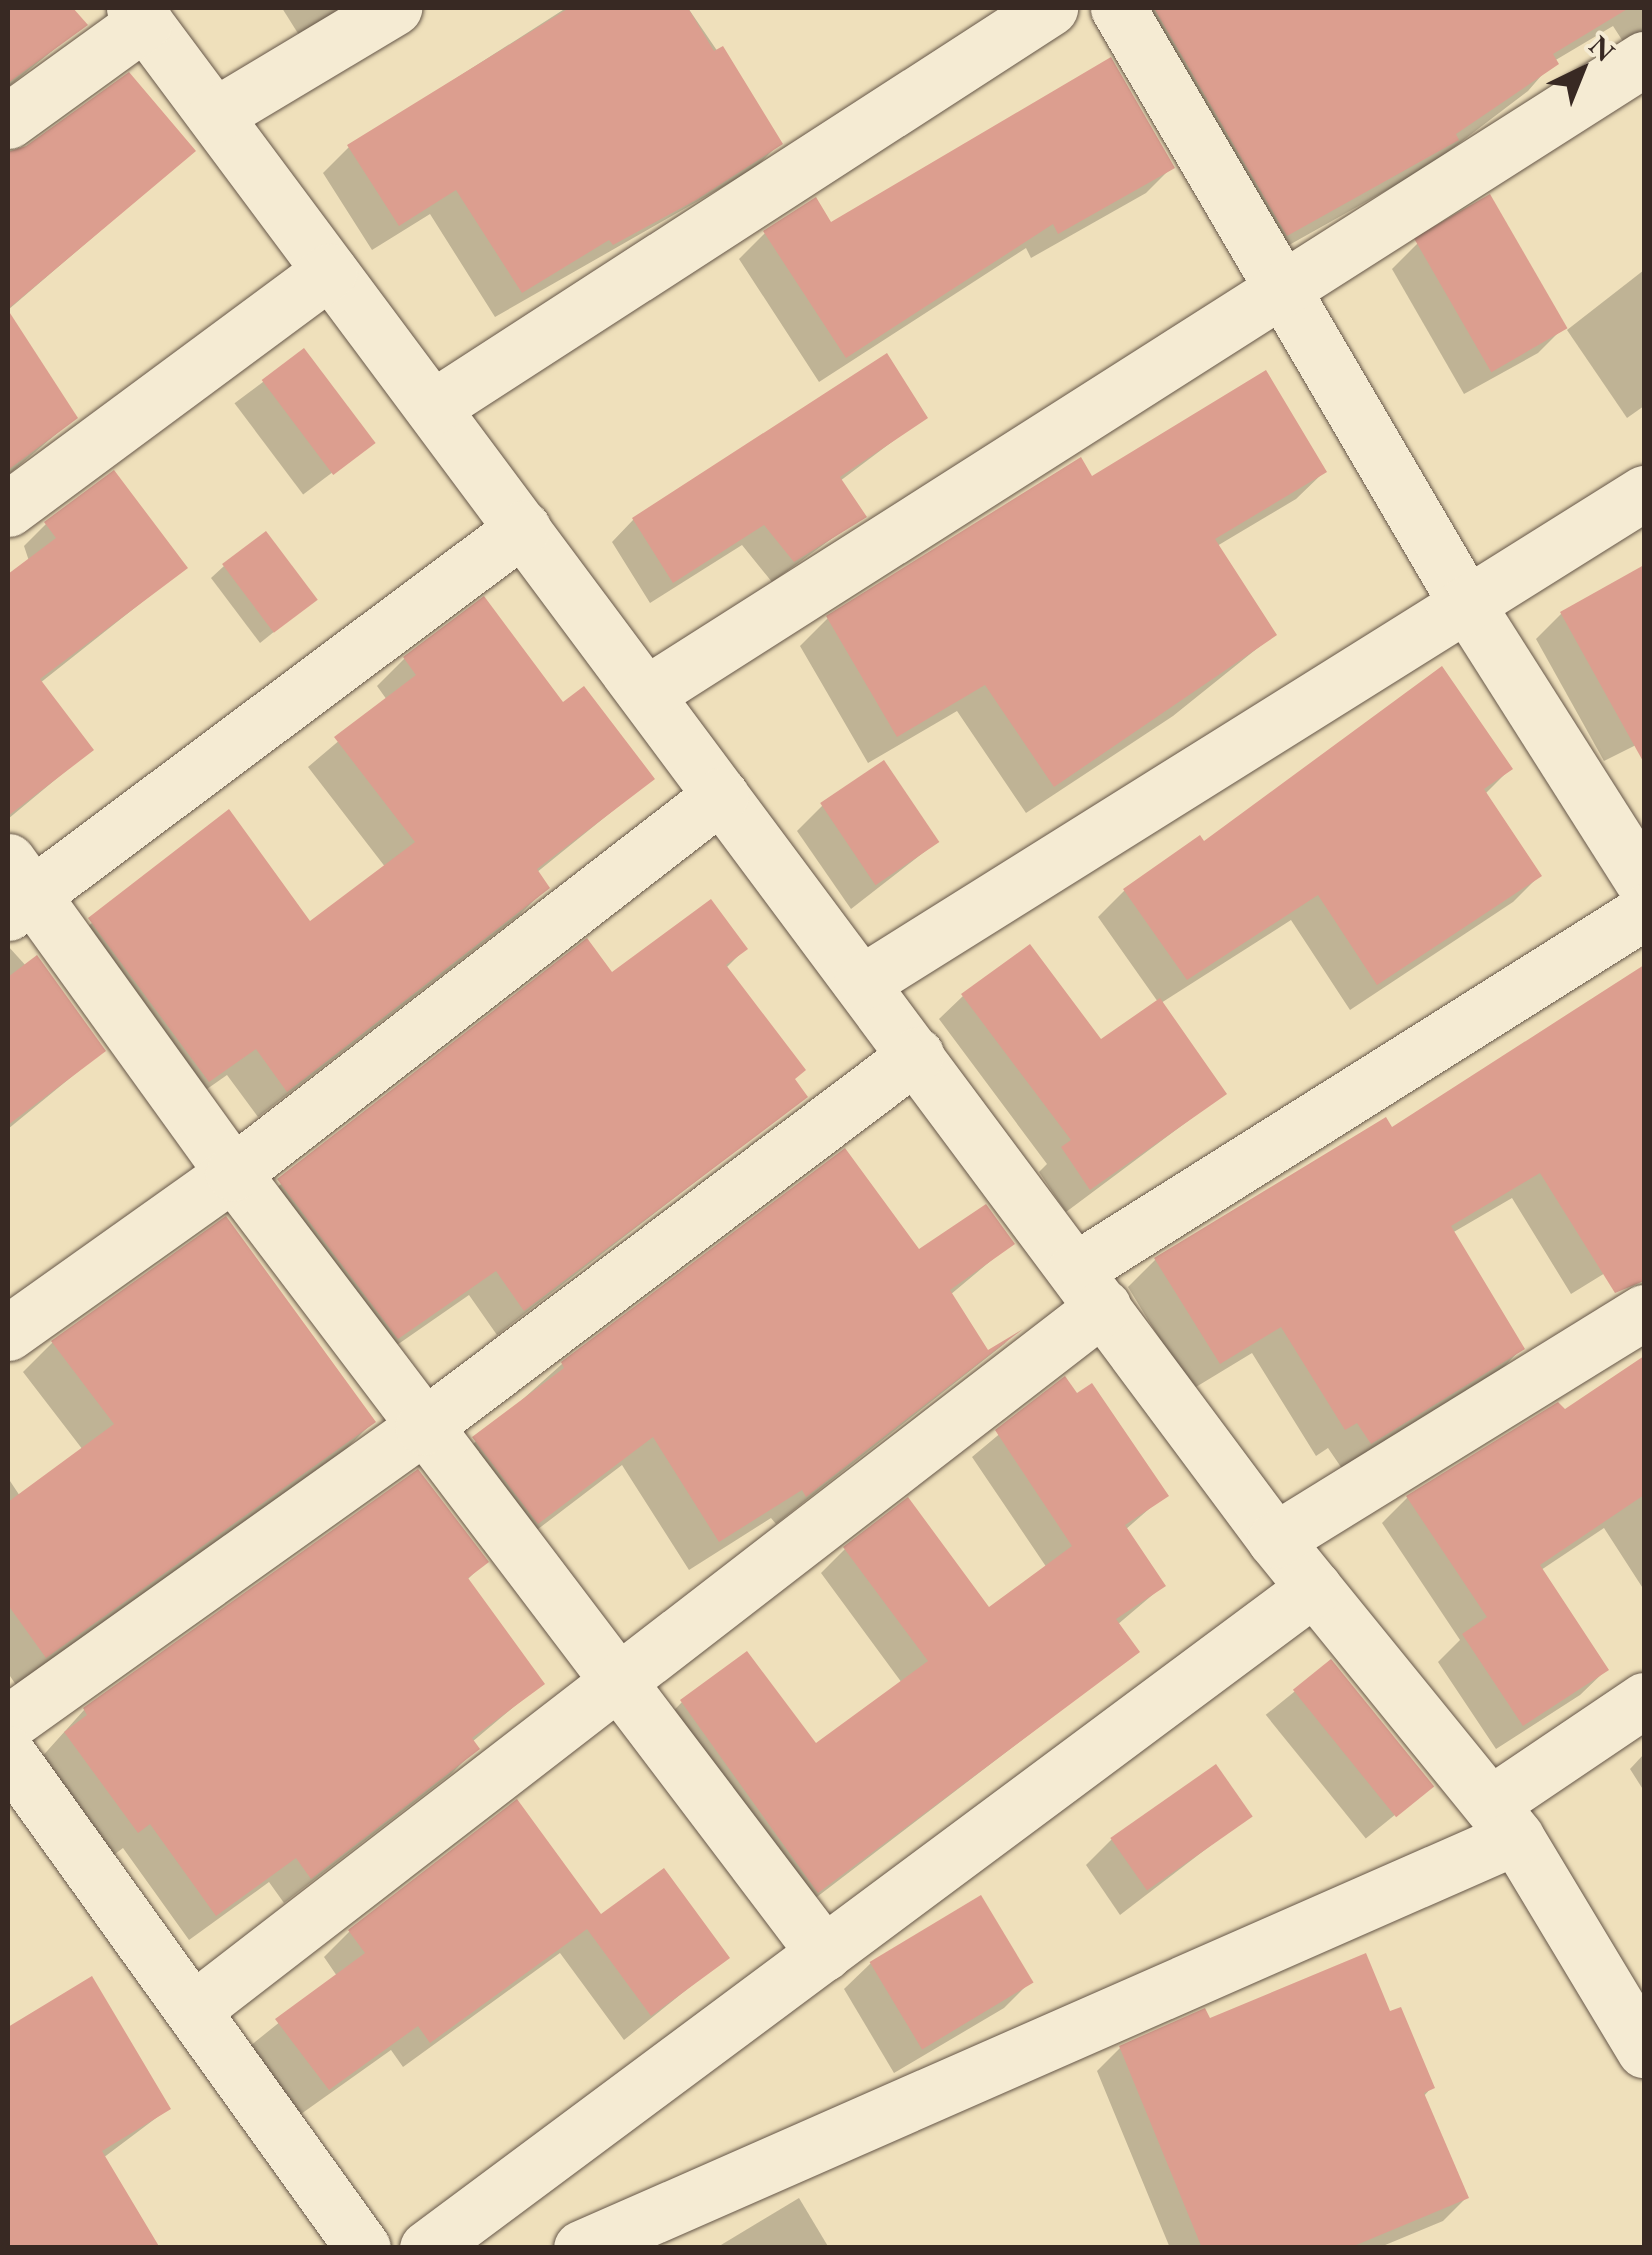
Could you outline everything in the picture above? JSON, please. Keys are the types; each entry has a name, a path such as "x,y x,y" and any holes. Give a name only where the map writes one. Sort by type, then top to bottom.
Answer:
{"street":[{"path":"215,115 394,8"},
{"path":"433,408 1050,8"},
{"path":"1118,8 1466,604 1644,883"},
{"path":"8,121 140,15 1275,1540 1503,1820 1644,2050"},
{"path":"646,694 1644,58"},
{"path":"8,509 330,271"},
{"path":"861,982 1644,494"},
{"path":"523,528 16,889 824,1953"},
{"path":"8,1334 232,1173 721,795"},
{"path":"194,2010 619,1684 1090,1288 1644,912"},
{"path":"8,1723 424,1426 916,1055"},
{"path":"1275,1540 1644,1312"},
{"path":"458,2240 824,1953 1314,1588"},
{"path":"581,2248 1503,1820 1644,1700"},
{"path":"8,1754 363,2248"}],"building":[{"path":"8,8 73,8 88,25 8,83"},
{"path":"569,8 688,8 714,51 723,46 783,144 696,200 613,245 609,240 522,293 456,190 399,226 347,145"},
{"path":"1154,8 1629,8 1553,54 1559,64 1456,134 1459,140 1287,236"},
{"path":"1111,57 1175,168 1058,234 1053,224 846,358 763,231 816,197 831,222"},
{"path":"129,72 196,151 8,309 8,152 26,146"},
{"path":"1490,194 1568,328 1491,372 1414,238"},
{"path":"8,310 78,418 8,470"},
{"path":"304,348 376,443 333,475 262,380"},
{"path":"887,353 928,418 840,477 867,517 794,562 764,525 673,583 632,518"},
{"path":"1266,370 1327,472 1215,539 1277,635 1054,787 985,685 897,737 826,616 1081,457 1092,476"},
{"path":"114,470 188,568 40,679 94,750 8,816 8,574 56,538 44,522"},
{"path":"266,531 318,600 274,633 222,564"},
{"path":"1644,565 1644,763 1560,612"},
{"path":"484,596 563,702 584,686 655,779 537,869 550,888 287,1092 256,1049 209,1082 88,918 229,809 310,921 415,842 334,737 416,675 403,657"},
{"path":"1442,666 1513,769 1484,789 1542,876 1377,985 1318,895 1187,980 1123,889 1200,835 1204,841"},
{"path":"884,760 939,842 876,885 820,803"},
{"path":"711,899 748,949 726,965 806,1070 795,1079 808,1097 524,1311 496,1271 398,1339 277,1179 587,938 612,972"},
{"path":"1030,944 1101,1039 1160,998 1227,1094 1090,1190 1061,1147 1071,1140 961,994"},
{"path":"37,955 106,1051 8,1125 8,977"},
{"path":"1644,965 1644,1281 1615,1293 1540,1173 1451,1226 1525,1349 1371,1444 1357,1423 1345,1430 1281,1327 1220,1364 1154,1258 1386,1117 1392,1127"},
{"path":"845,1148 919,1249 986,1204 1015,1244 950,1290 988,1350 1023,1329 806,1497 802,1490 719,1542 653,1437 538,1524 472,1437 564,1368 561,1362"},
{"path":"226,1216 376,1422 46,1658 8,1605 8,1502 114,1424 51,1341"},
{"path":"1644,1356 1644,1495 1540,1565 1609,1670 1523,1726 1462,1634 1487,1617 1406,1496 1558,1402 1565,1409"},
{"path":"1065,1376 1077,1393 1092,1383 1169,1496 1125,1525 1166,1586 1116,1619 1140,1652 818,1893 680,1700 747,1651 816,1743 928,1661 843,1547 908,1497 989,1607 1072,1546 995,1430"},
{"path":"418,1469 489,1562 468,1578 545,1684 472,1738 480,1749 311,1879 296,1858 216,1916 150,1824 138,1833 64,1732 87,1715 83,1708"},
{"path":"1331,1659 1434,1786 1396,1817 1293,1690"},
{"path":"1216,1764 1253,1816 1147,1890 1110,1838"},
{"path":"517,1799 601,1914 664,1868 730,1958 651,2016 587,1929 430,2043 418,2026 329,2090 275,2019 365,1953 348,1930"},
{"path":"981,1895 1034,1982 922,2049 870,1962"},
{"path":"1366,1953 1390,2011 1401,2007 1435,2088 1424,2093 1469,2198 1349,2248 1202,2248 1119,2046 1205,2008 1210,2018"},
{"path":"92,1976 171,2109 102,2151 160,2248 8,2248 8,2027"}]}
